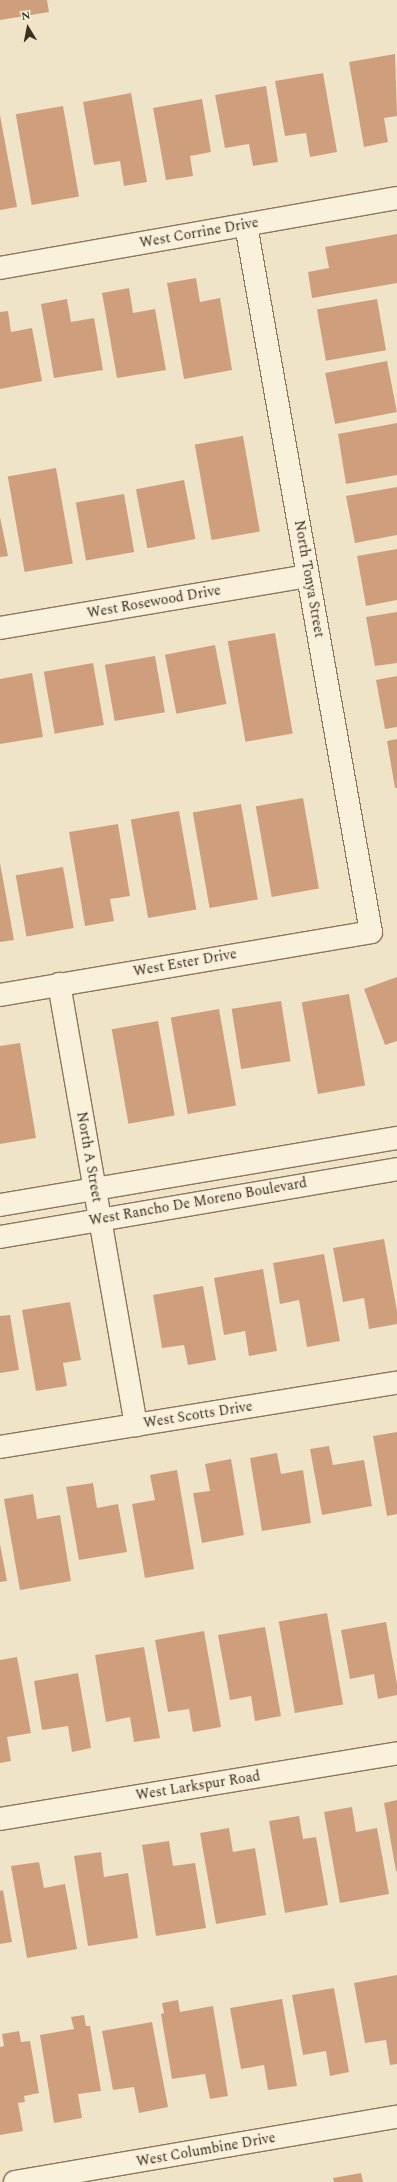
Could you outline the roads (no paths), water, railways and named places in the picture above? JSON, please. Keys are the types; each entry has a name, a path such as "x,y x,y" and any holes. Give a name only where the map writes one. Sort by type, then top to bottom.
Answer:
{"street":[{"name":"West Corrine Drive","path":"0,268 397,198"},
{"name":"North Tonya Street","path":"246,225 371,932"},
{"name":"West Rosewood Drive","path":"0,628 308,576"},
{"name":"West Ester Drive","path":"0,995 371,932"},
{"name":"North A Street","path":"59,984 136,1425"},
{"path":"0,1205 397,1138"},
{"name":"West Rancho De Moreno Boulevard","path":"0,1237 397,1169"},
{"name":"West Scotts Drive","path":"0,1447 397,1383"},
{"name":"West Larkspur Road","path":"0,1819 397,1753"},
{"name":"West Columbine Drive","path":"15,2182 397,2117"}]}
